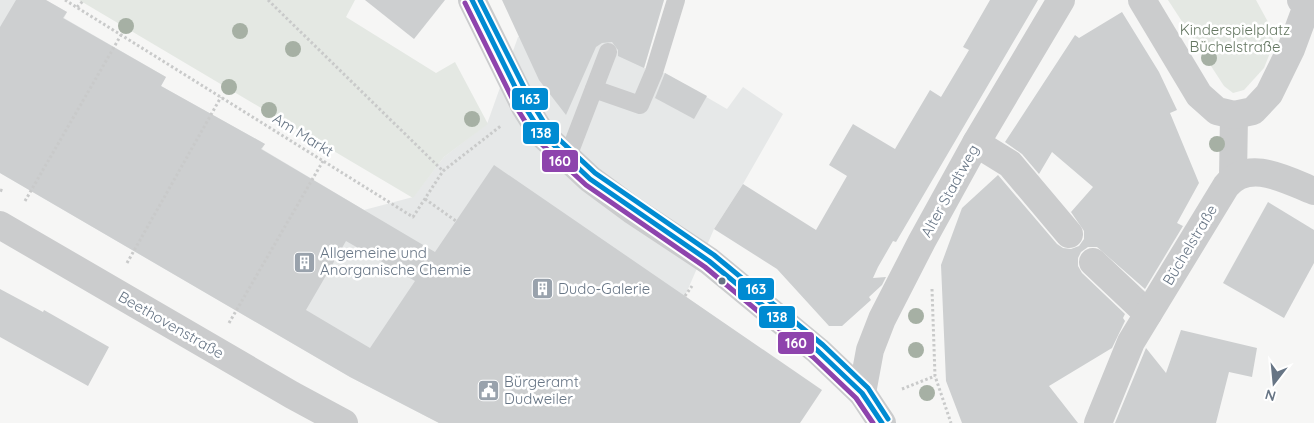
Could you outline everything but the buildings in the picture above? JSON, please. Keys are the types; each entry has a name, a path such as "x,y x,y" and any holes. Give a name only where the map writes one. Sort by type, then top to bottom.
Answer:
{"street":[{"path":"472,0 525,107 542,134 568,159 632,210 709,261 818,351 862,393 882,423"},
{"name":"Alter Stadtweg","path":"862,393 870,350 882,319 976,143 1061,0"},
{"path":"1142,0 1199,95 1216,111 1234,114 1253,111 1269,94 1291,49 1307,2"},
{"path":"1234,114 1241,174 1264,172 1314,191"},
{"path":"976,143 1010,164 1068,234"},
{"name":"Büchelstraße","path":"1098,423 1132,342 1148,314 1226,186 1241,174"},
{"name":"Beethovenstraße","path":"0,225 344,423"},
{"path":"1093,262 1148,314"}],"lane":[{"path":"594,89 640,105 654,72 676,0"},
{"path":"568,159 608,52"}],"path":[{"name":"Am Markt","path":"65,0 413,217 443,171 507,121"},
{"path":"77,7 84,0"},
{"path":"268,0 443,171"},
{"path":"25,201 121,35"},
{"path":"127,263 221,98"},
{"path":"229,323 323,161"},
{"path":"425,199 456,221"},
{"path":"931,280 935,376 951,423"},
{"path":"902,389 935,376"}],"shaded area":[{"path":"0,0 46,0 67,12 64,18 166,77 161,86 265,144 262,149 364,210 413,197 444,157 487,124 518,37 559,19 664,0 644,68 665,73 727,109 743,87 783,114 743,184 714,229 685,296 753,344 800,423 439,423 350,377 0,173"}],"green space":[{"path":"79,0 355,0 346,17 436,73 455,62 488,124 444,157 413,198"},
{"name":"Kinderspielplatz Büchelstraße","path":"1168,0 1256,0 1268,22 1274,43 1264,68 1244,90 1233,93 1224,86"}],"transit line":[{"name":"138","path":"472,0 525,107 542,134 590,179 709,261 818,351 862,393 882,423"},
{"name":"163","path":"480,0 532,103 548,129 595,173 714,255 823,345 868,388 888,419"},
{"name":"160","path":"465,3 518,110 536,139 586,185 705,267 813,357 856,398 873,423"}],"place":[{"name":"Allgemeine und Anorganische Chemie","path":"304,262"},
{"name":"Dudo-Galerie","path":"542,289"},
{"name":"Bürgeramt Dudweiler","path":"488,391"}]}
